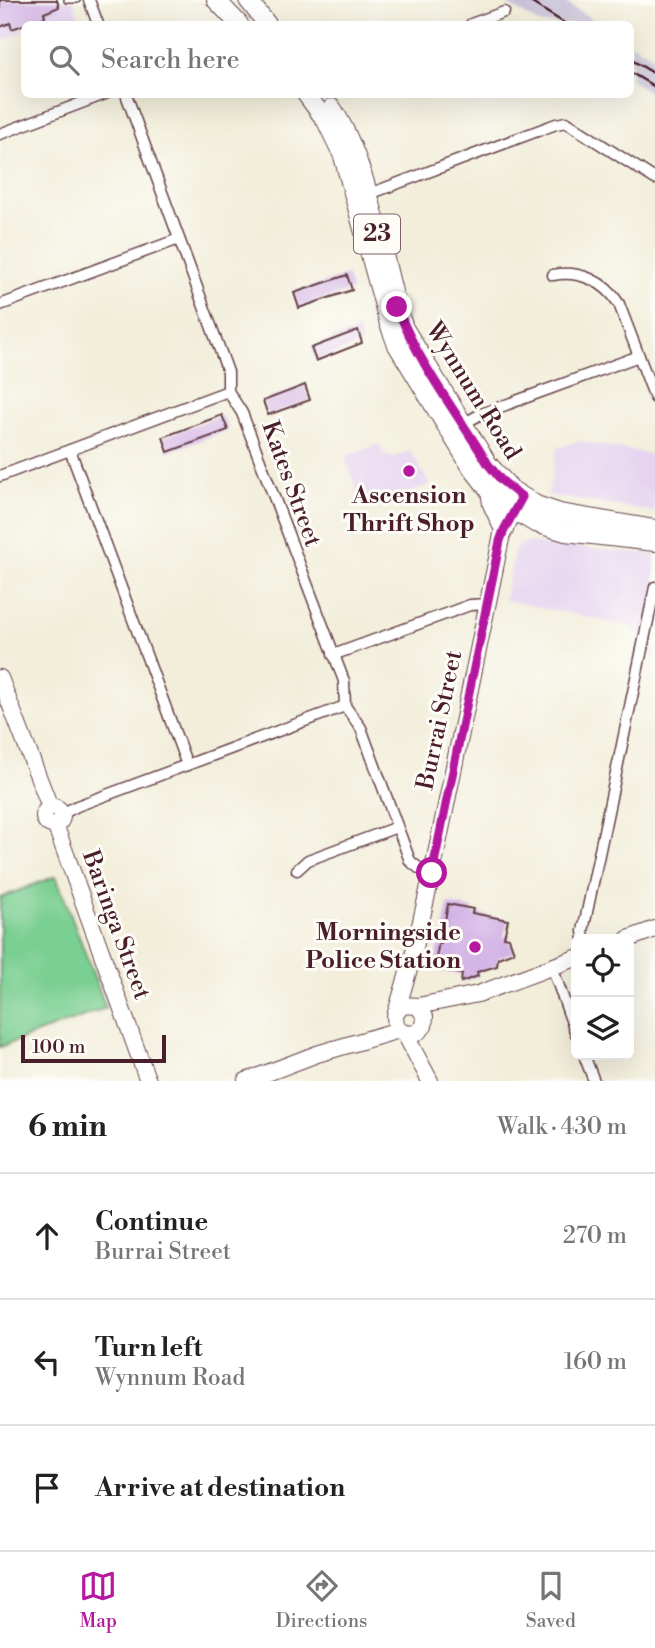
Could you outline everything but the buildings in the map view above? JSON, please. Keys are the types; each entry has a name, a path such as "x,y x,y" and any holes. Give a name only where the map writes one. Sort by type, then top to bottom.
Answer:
{"main road":[{"path":"246,0 259,21"},
{"name":"Wynnum Road","path":"309,98 326,121 361,197 404,328 495,474 518,504 542,526 578,534 655,542"},
{"name":"Wynnum Road","path":"325,98 351,142 388,324 397,345 472,468 490,491 518,504 655,530"},
{"path":"490,491 503,532 530,530 542,526"}],"street":[{"path":"89,0 97,21"},
{"path":"228,12 246,0"},
{"path":"479,21 504,12"},
{"path":"0,134 94,98"},
{"name":"Kates Street","path":"125,98 228,372 228,391 242,413 345,686 345,706 361,728 410,861 420,869 432,873"},
{"path":"361,197 566,122 655,179"},
{"path":"0,305 178,239"},
{"path":"553,275 566,273 591,279 612,292 655,398"},
{"path":"463,424 481,414 639,356"},
{"path":"0,476 228,391"},
{"path":"70,450 187,765"},
{"name":"Burrai Street","path":"431,1081 406,1025 414,956 503,532 518,504"},
{"path":"583,934 655,587"},
{"path":"333,655 470,605 487,604"},
{"name":"Baringa Street","path":"0,678 56,815 148,1081"},
{"path":"56,815 345,706"},
{"path":"297,870 308,860 397,827"},
{"path":"634,937 655,929"},
{"name":"Burrai Street","path":"406,1025 425,1017 416,1005 414,956"},
{"path":"246,1081 274,1076 317,1054 435,1017 478,994 571,960"},
{"path":"552,967 571,1020"},
{"path":"406,1025 403,1005 478,994"},
{"path":"586,1060 594,1081"}],"lane":[{"path":"67,0 77,0"}],"shaded area":[{"path":"0,0 73,0 79,18 70,21 21,21 21,33 0,41"},
{"path":"501,0 561,0 595,21 535,21"},
{"path":"634,45 655,58 655,96 634,82"},
{"path":"578,441 655,455 655,512 548,495 557,448"},
{"path":"379,444 384,454 393,458 410,450 430,485 364,510 345,457"},
{"path":"526,542 655,555 655,661 632,627 504,600 515,548"}],"green space":[{"path":"56,876 106,1008 0,1047 0,898"}],"railway":[{"path":"527,0 561,21"},
{"path":"634,61 655,74"},
{"path":"634,74 655,87"}],"place":[{"name":"Ascension Thrift Shop","path":"409,471"},
{"name":"Morningside Police Station","path":"475,947"}],"route":[{"path":"397,307 404,328 488,464 507,486 522,497 500,541 432,873"}]}
